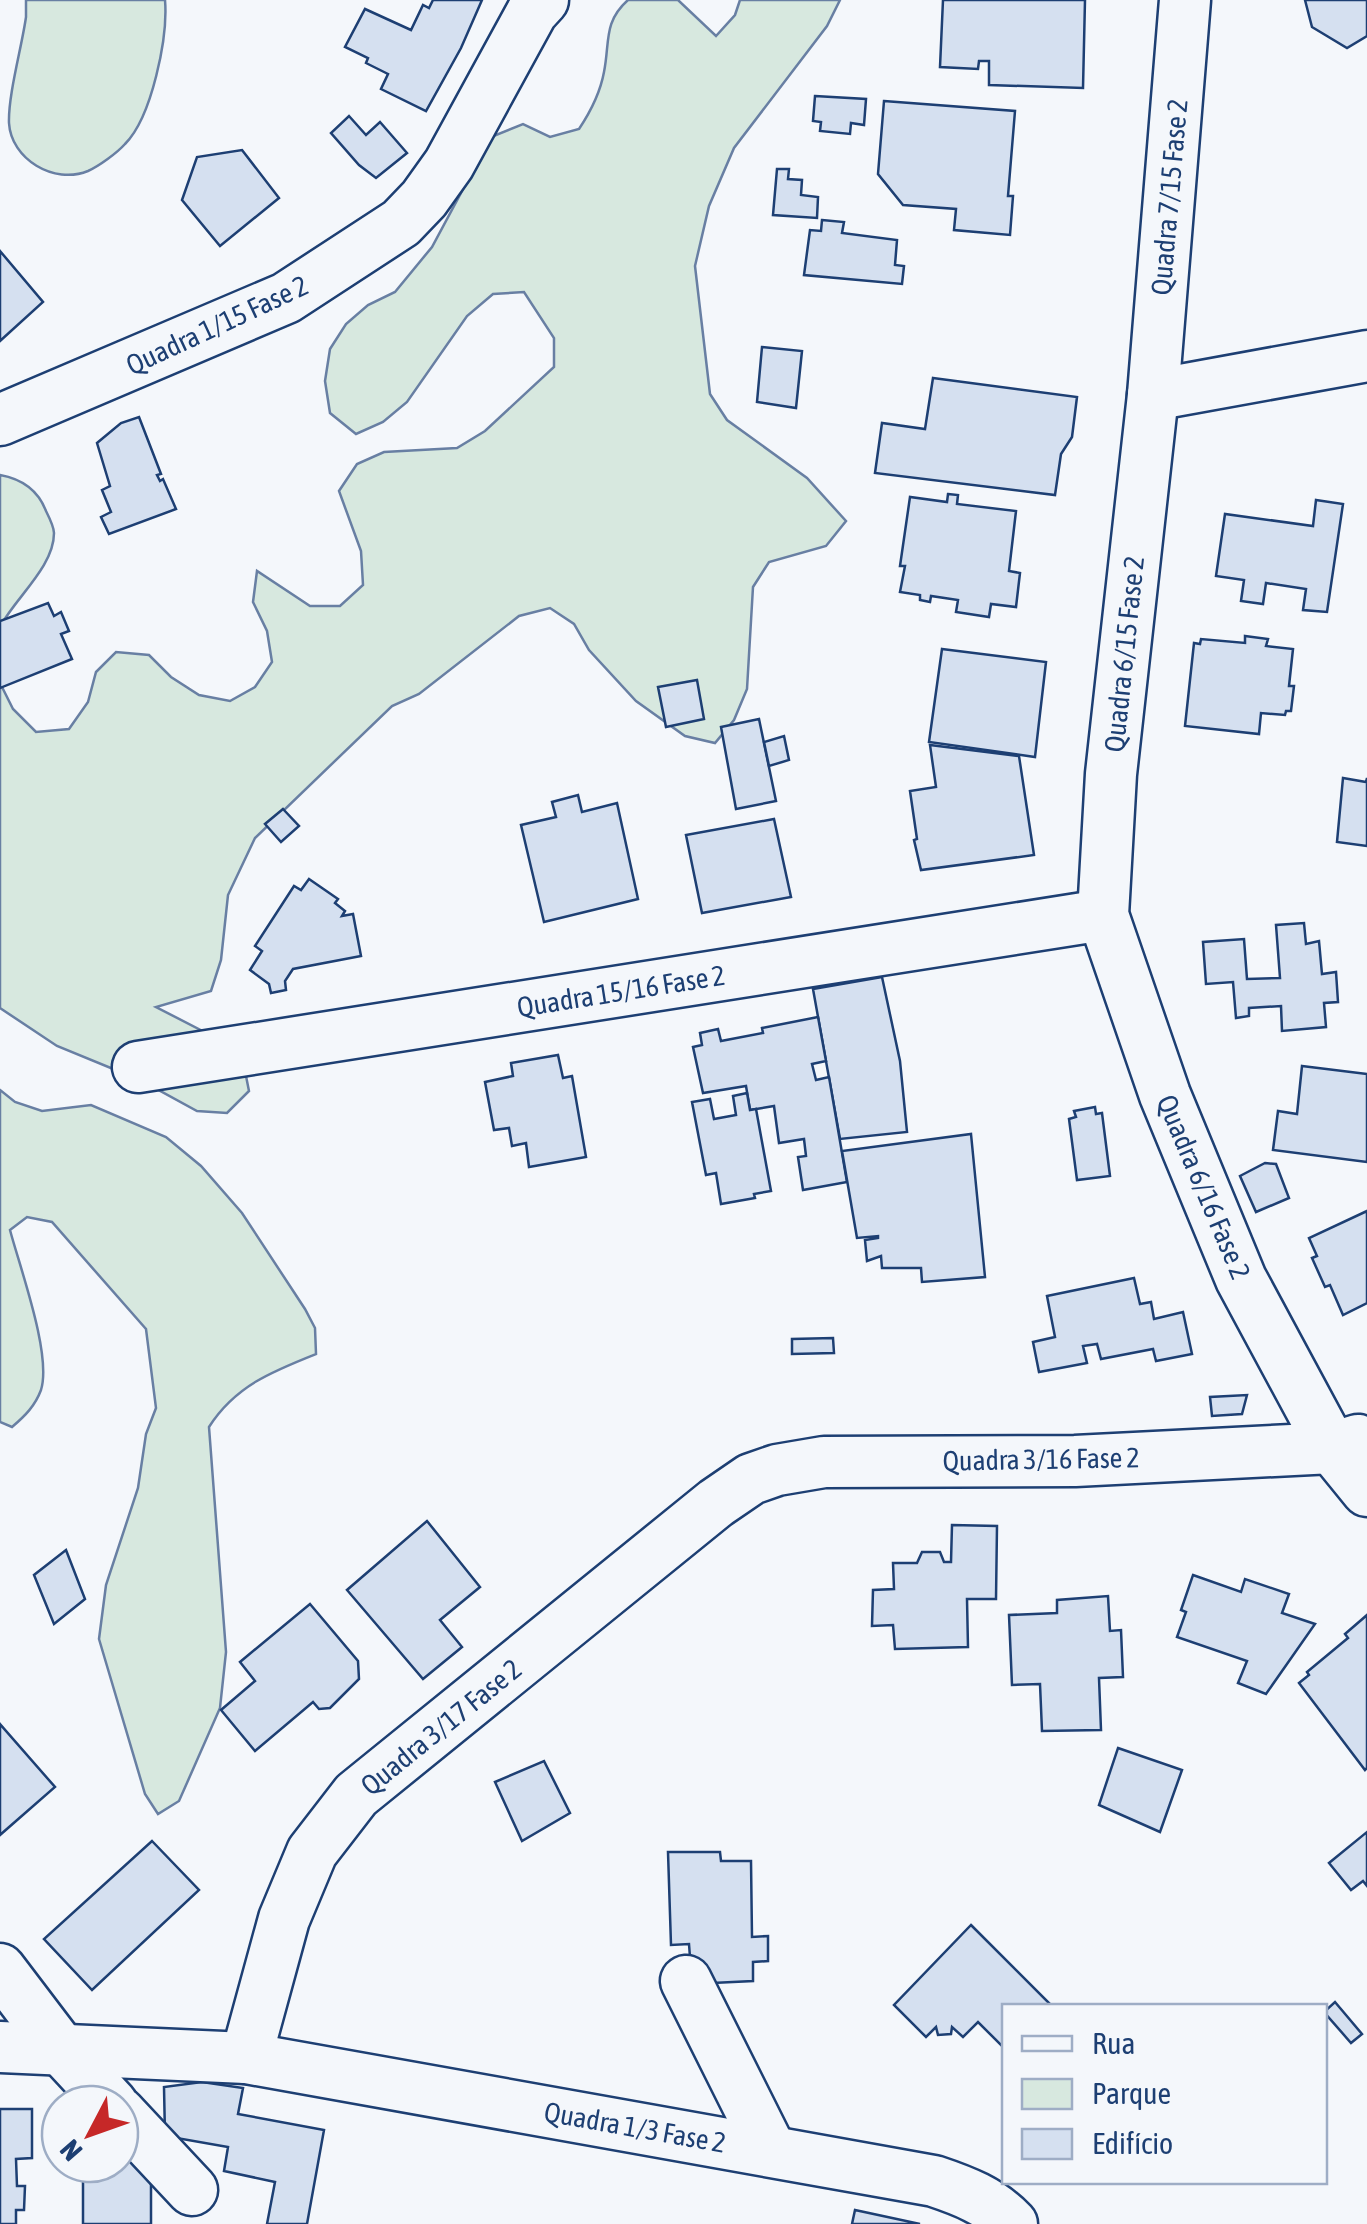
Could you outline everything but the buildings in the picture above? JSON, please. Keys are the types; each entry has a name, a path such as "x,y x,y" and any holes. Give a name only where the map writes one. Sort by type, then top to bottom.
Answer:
{"street":[{"name":"Quadra 1/15 Fase 2","path":"0,420 286,298 400,224 449,164 532,12 543,0"},
{"name":"Quadra 7/15 Fase 2","path":"1153,394 1184,0"},
{"path":"1153,394 1367,356"},
{"name":"Quadra 6/15 Fase 2","path":"1103,915 1111,774 1153,394"},
{"name":"Quadra 15/16 Fase 2","path":"138,1067 1103,915"},
{"name":"Quadra 6/16 Fase 2","path":"1103,915 1165,1095 1241,1279 1350,1442 1367,1492"},
{"name":"Quadra 3/16 Fase 2","path":"751,1479 824,1462 1075,1461 1350,1442"},
{"name":"Quadra 3/17 Fase 2","path":"246,2058 284,1919 312,1852 356,1795 716,1503 751,1479"},
{"path":"0,1969 60,2048 93,2084"},
{"path":"686,1981 771,2151"},
{"name":"Quadra 1/3 Fase 2","path":"0,2047 246,2058 934,2181 972,2194 1000,2211 1012,2224"},
{"path":"140,2134 192,2190"}],"green space":[{"path":"26,0 165,0 161,55 143,115 122,148 88,171 62,174 36,166 17,148 12,136 9,112"},
{"path":"628,0 678,0 716,36 735,15 740,0 840,0 827,26 734,148 709,206 695,266 710,394 727,420 807,478 846,521 826,546 769,562 753,587 747,689 734,720 715,743 685,736 636,701 589,650 574,624 550,608 519,616 419,694 392,706 255,838 228,895 221,960 211,991 156,1007 216,1038 243,1061 249,1091 227,1113 197,1111 140,1080 57,1046 0,1008 0,683 13,709 36,732 69,729 88,702 96,672 116,652 149,655 171,677 199,695 230,701 255,687 272,662 267,631 253,602 257,571 310,606 340,606 363,585 361,551 339,491 357,464 384,452 457,448 485,431 554,367 554,338 524,292 493,294 467,316 407,402 383,422 356,434 330,413 325,381 330,349 346,324 368,305 395,292 432,247 491,137 523,124 550,137 579,129 600,88 611,25"},
{"path":"0,475 34,491 54,533 48,558 0,627"},
{"path":"0,1090 15,1102 42,1111 91,1105 166,1137 201,1166 242,1213 315,1328 316,1354 243,1390 209,1427 226,1652 220,1708 179,1801 158,1814 145,1794 99,1639 106,1585 138,1488 146,1434 156,1408 146,1329 52,1222 27,1217 10,1230 39,1334 43,1375 39,1396 25,1415 12,1427 0,1422"}]}
